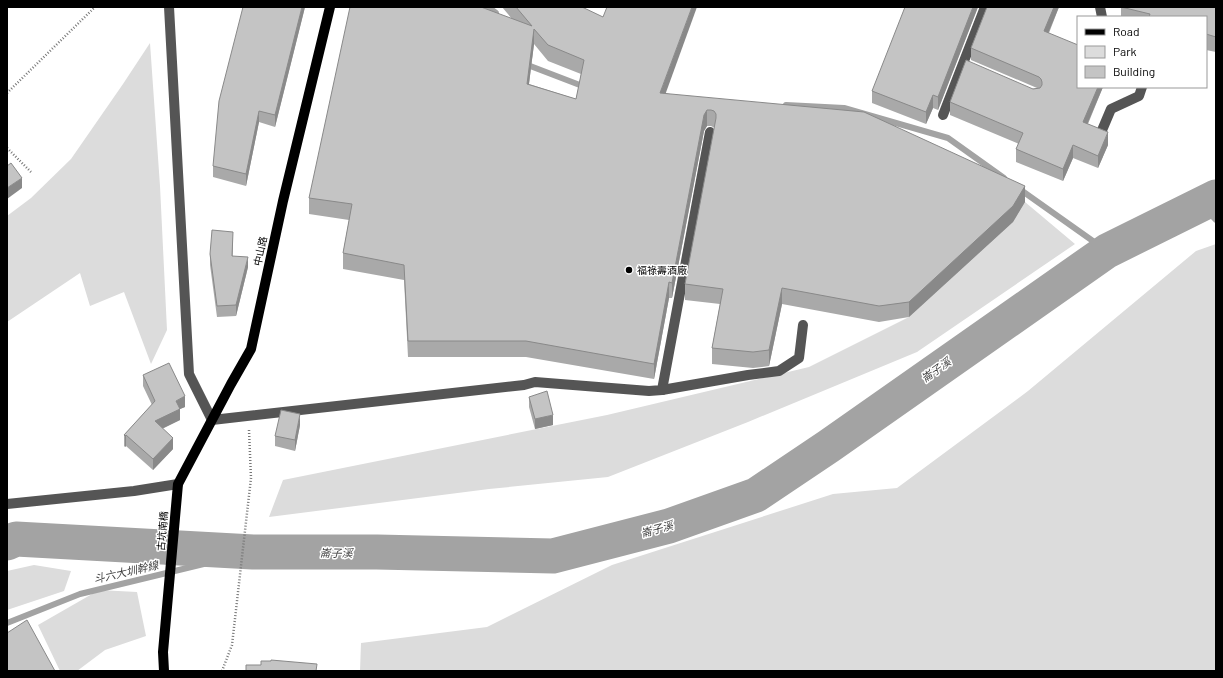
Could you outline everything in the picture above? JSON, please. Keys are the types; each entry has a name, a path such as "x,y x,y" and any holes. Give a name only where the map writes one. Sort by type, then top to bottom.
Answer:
{"main road":[{"name":"中山路","path":"178,484 231,384 252,349 283,201 329,8"},
{"name":"古坑南橋","path":"165,670 163,652 178,484"}],"street":[{"path":"169,7 189,374 212,420 524,385 535,382 649,391 662,390 748,374 779,371 799,358 803,325"},
{"path":"943,115 966,65 985,7"},
{"path":"1100,134 1111,109 1139,96 1142,88"},
{"path":"662,390 710,132"},
{"path":"7,504 134,492 178,484"}],"path":[{"path":"7,93 95,7"},
{"path":"7,148 31,172"},
{"path":"222,671 232,645 251,478 249,416"}],"green space":[{"path":"150,43 160,186 167,330 151,364 124,292 90,306 80,273 7,322 7,216 31,198 71,159"},
{"path":"1025,202 1075,244 917,352 748,422 608,477 489,489 269,517 283,480 607,415 809,367 909,317 1013,222"},
{"path":"1216,244 1216,671 360,671 361,643 487,627 612,565 833,494 897,488 1028,391 1196,251"},
{"path":"34,565 71,571 64,591 7,610 7,571"},
{"path":"99,590 137,592 146,636 105,650 77,671 60,671 38,625"}],"building":[{"path":"243,7 302,7 275,115 259,111 246,174 213,166 219,101"},
{"name":"福祿壽酒廠","path":"350,7 481,7 532,26 516,7 582,7 603,17 607,7 692,7 660,93 864,112 1025,186 1013,206 909,302 879,306 782,288 769,350 753,352 712,348 723,289 685,284 716,118 714,111 707,110 704,115 672,283 669,282 654,364 526,341 408,341 404,265 343,253 352,204 309,198","holes":["534,29 548,45 584,60 576,99 527,84"]},
{"path":"905,7 973,7 938,97 933,95 926,112 872,91"},
{"path":"987,7 1054,7 1044,31 1077,45 1077,88 1098,88 1083,122 1108,132 1098,156 1073,145 1063,169 1016,149 1023,133 950,102 966,60 1033,89 1040,88 1042,85 1039,77 971,48"},
{"path":"1121,7 1216,7 1216,37 1207,34 1207,16 1149,16 1150,14"},
{"path":"11,163 22,178 7,188 7,166"},
{"path":"212,230 233,232 232,256 248,257 236,305 217,306 210,254"},
{"path":"169,363 185,396 176,401 180,409 155,421 173,438 153,459 126,435 124,435 155,401 143,375"},
{"path":"547,391 553,415 535,419 529,397"},
{"path":"281,410 300,414 295,440 275,436"},
{"path":"27,620 55,671 7,671 7,633"},
{"path":"271,660 317,664 316,671 246,671 246,665 261,665 261,661"}],"waterway":[{"path":"488,7 496,13 496,18"},
{"path":"525,64 585,87"},
{"path":"786,105 844,108 948,138 1004,178"},
{"path":"1018,188 1107,251"},
{"name":"崙子溪","path":"7,543 16,539 253,552 377,552 553,556 669,526 756,495 829,446 1107,251 1216,197"},
{"path":"1201,204 1216,220"},
{"name":"斗六大圳幹線","path":"7,623 80,594 253,552"}],"place":[{"name":"福祿壽酒廠","path":"629,270"}]}
